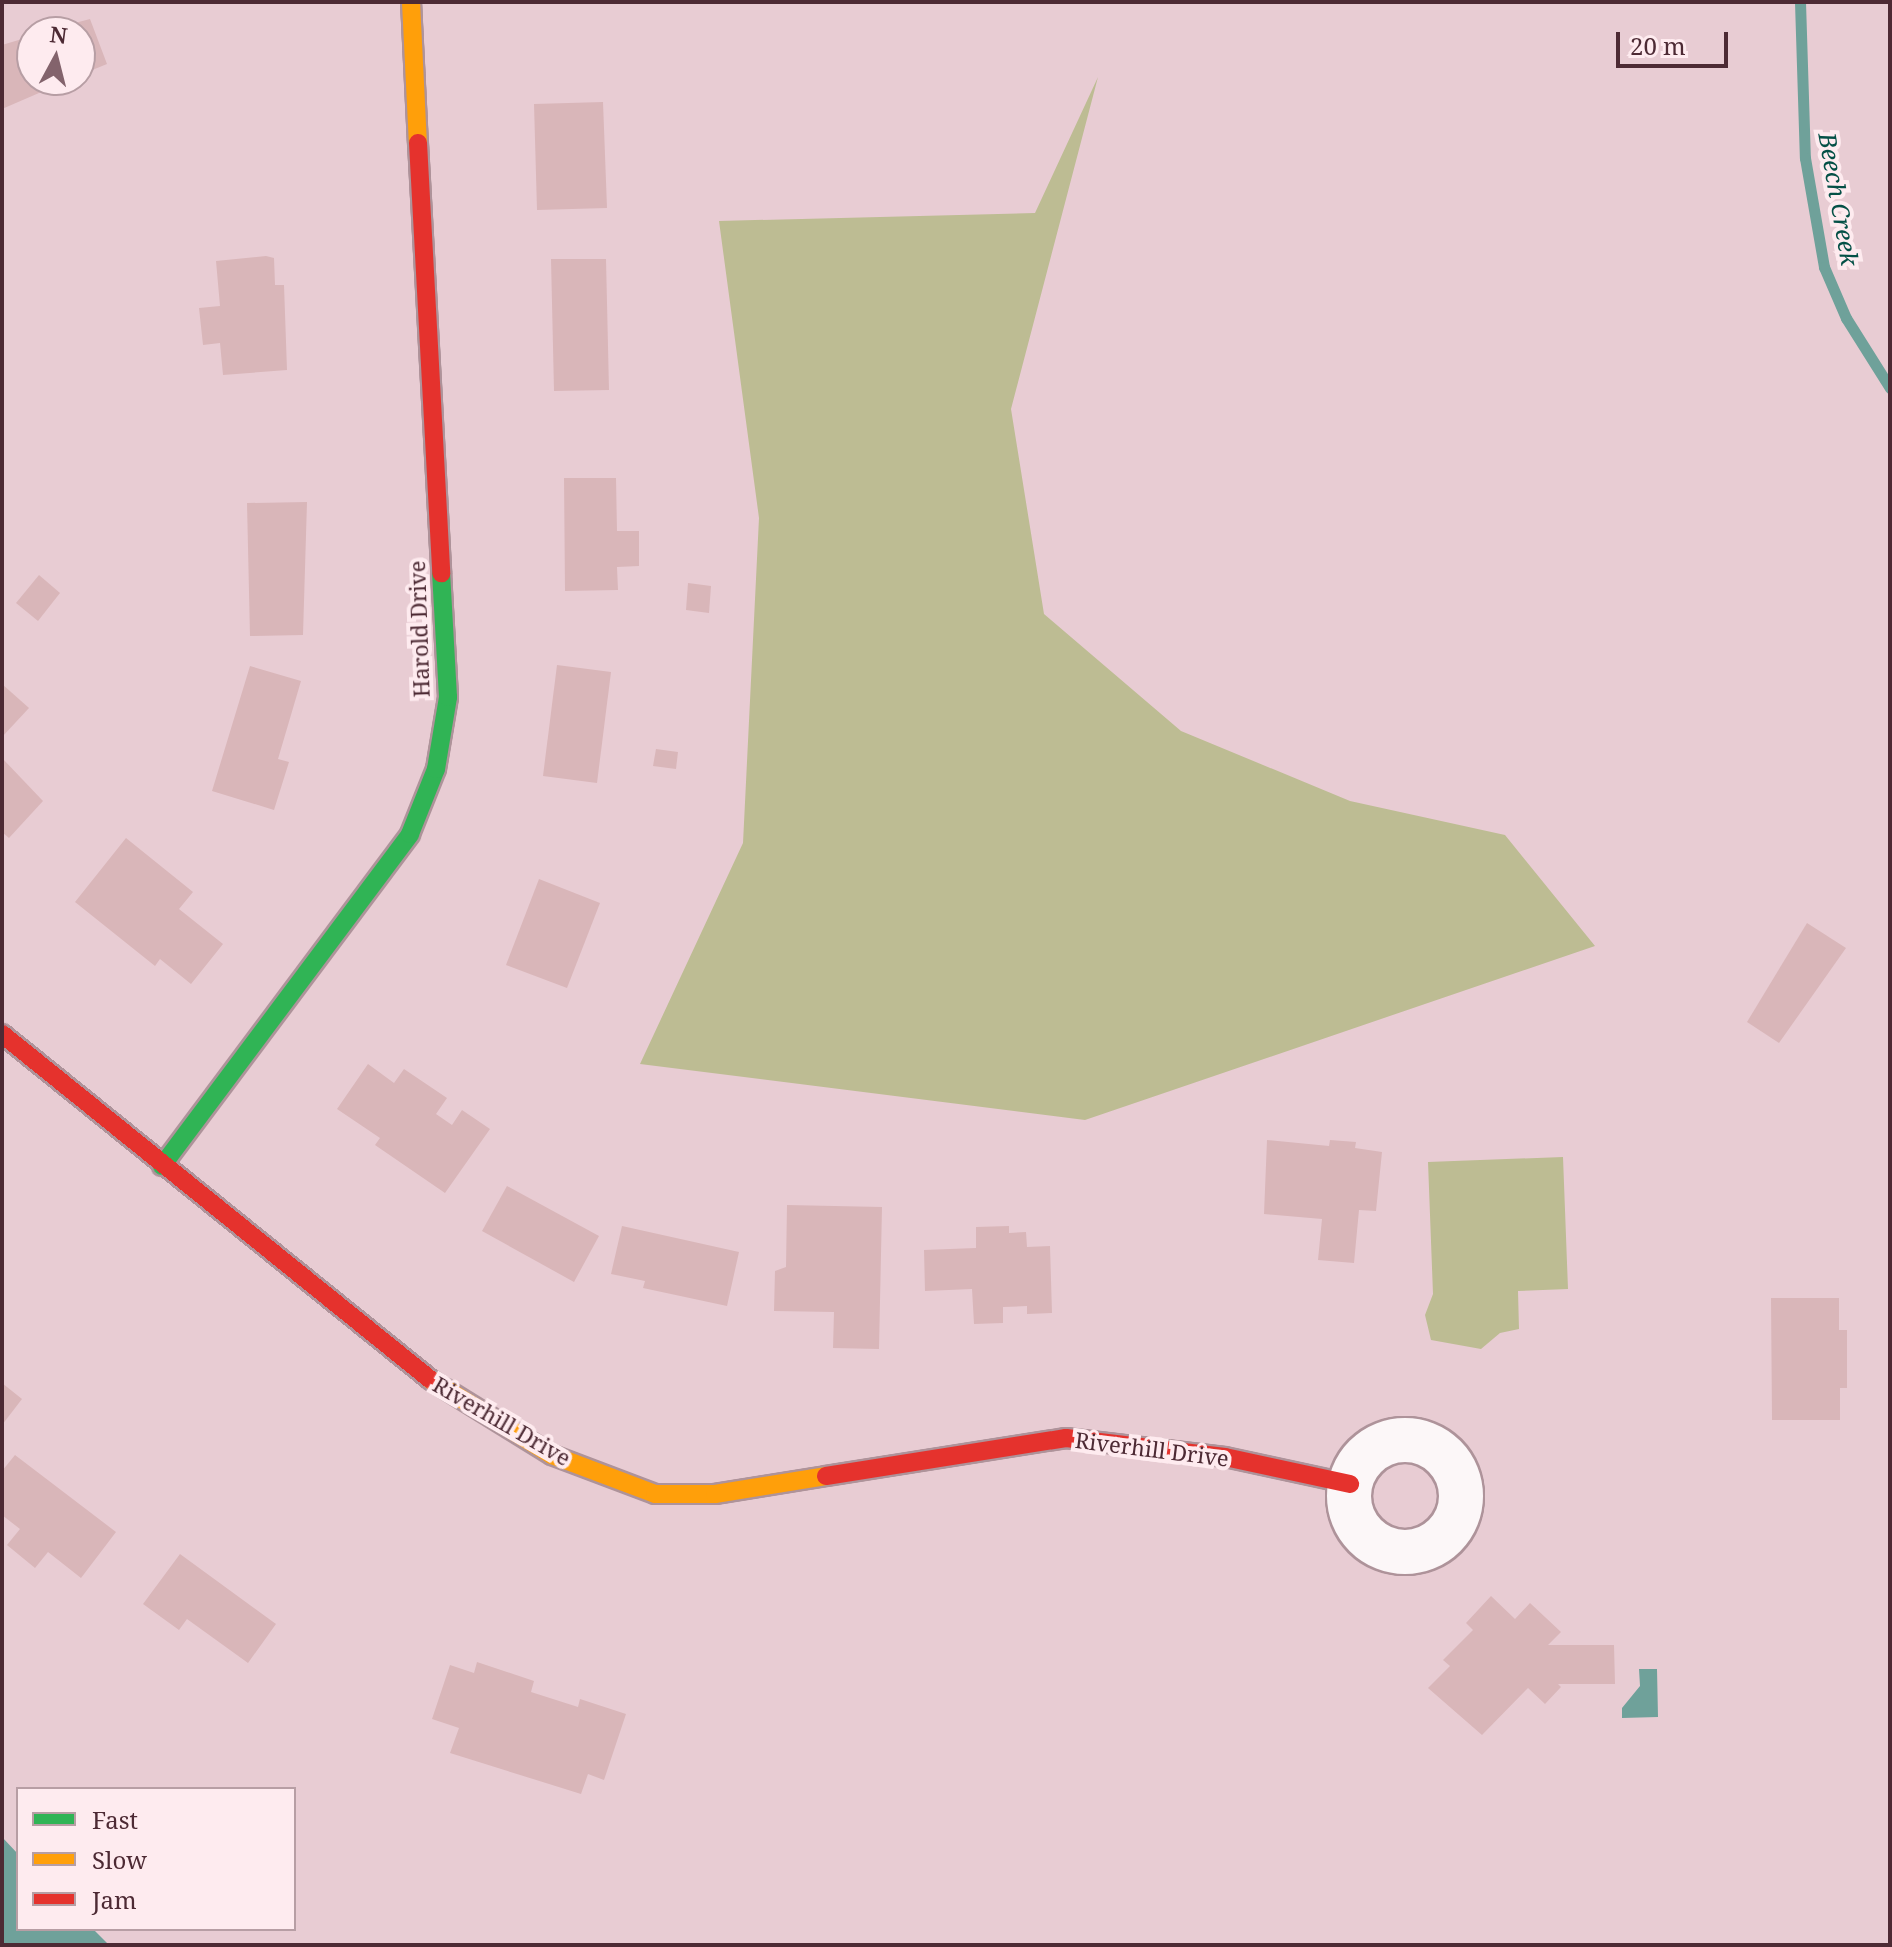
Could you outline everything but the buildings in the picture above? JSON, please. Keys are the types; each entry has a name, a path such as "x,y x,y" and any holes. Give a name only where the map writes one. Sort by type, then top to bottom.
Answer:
{"street":[{"name":"Harold Drive","path":"162,1166 410,834 436,769 448,697 411,2"},
{"name":"Riverhill Drive","path":"2,1034 420,1373 552,1455 655,1494 715,1494 1066,1438 1198,1453 1350,1484"}],"shaded area":[{"path":"1098,77 1011,409 1044,614 1181,731 1350,801 1505,835 1595,946 1085,1120 640,1064 743,843 759,518 719,221 1035,213"},
{"path":"1563,1157 1568,1289 1518,1291 1519,1329 1500,1333 1481,1349 1431,1340 1425,1315 1433,1294 1428,1162"},
{"path":"1639,1669 1657,1669 1658,1717 1622,1718 1622,1708 1640,1686"},
{"path":"2,1837 16,1852 16,1931 95,1931 109,1945 2,1945"}],"waterway":[{"name":"Beech Creek","path":"1800,2 1805,158 1824,267 1846,318 1890,388"}],"traffic: fast":[{"path":"162,1166 410,834 436,769 448,697 441,573"}],"traffic: slow":[{"path":"411,2 418,143"},
{"path":"431,1380 552,1455 655,1494 715,1494 826,1476"}],"traffic: jam":[{"path":"418,143 441,573"},
{"path":"2,1034 431,1380"},
{"path":"826,1476 1066,1438 1225,1457 1350,1484"}]}
